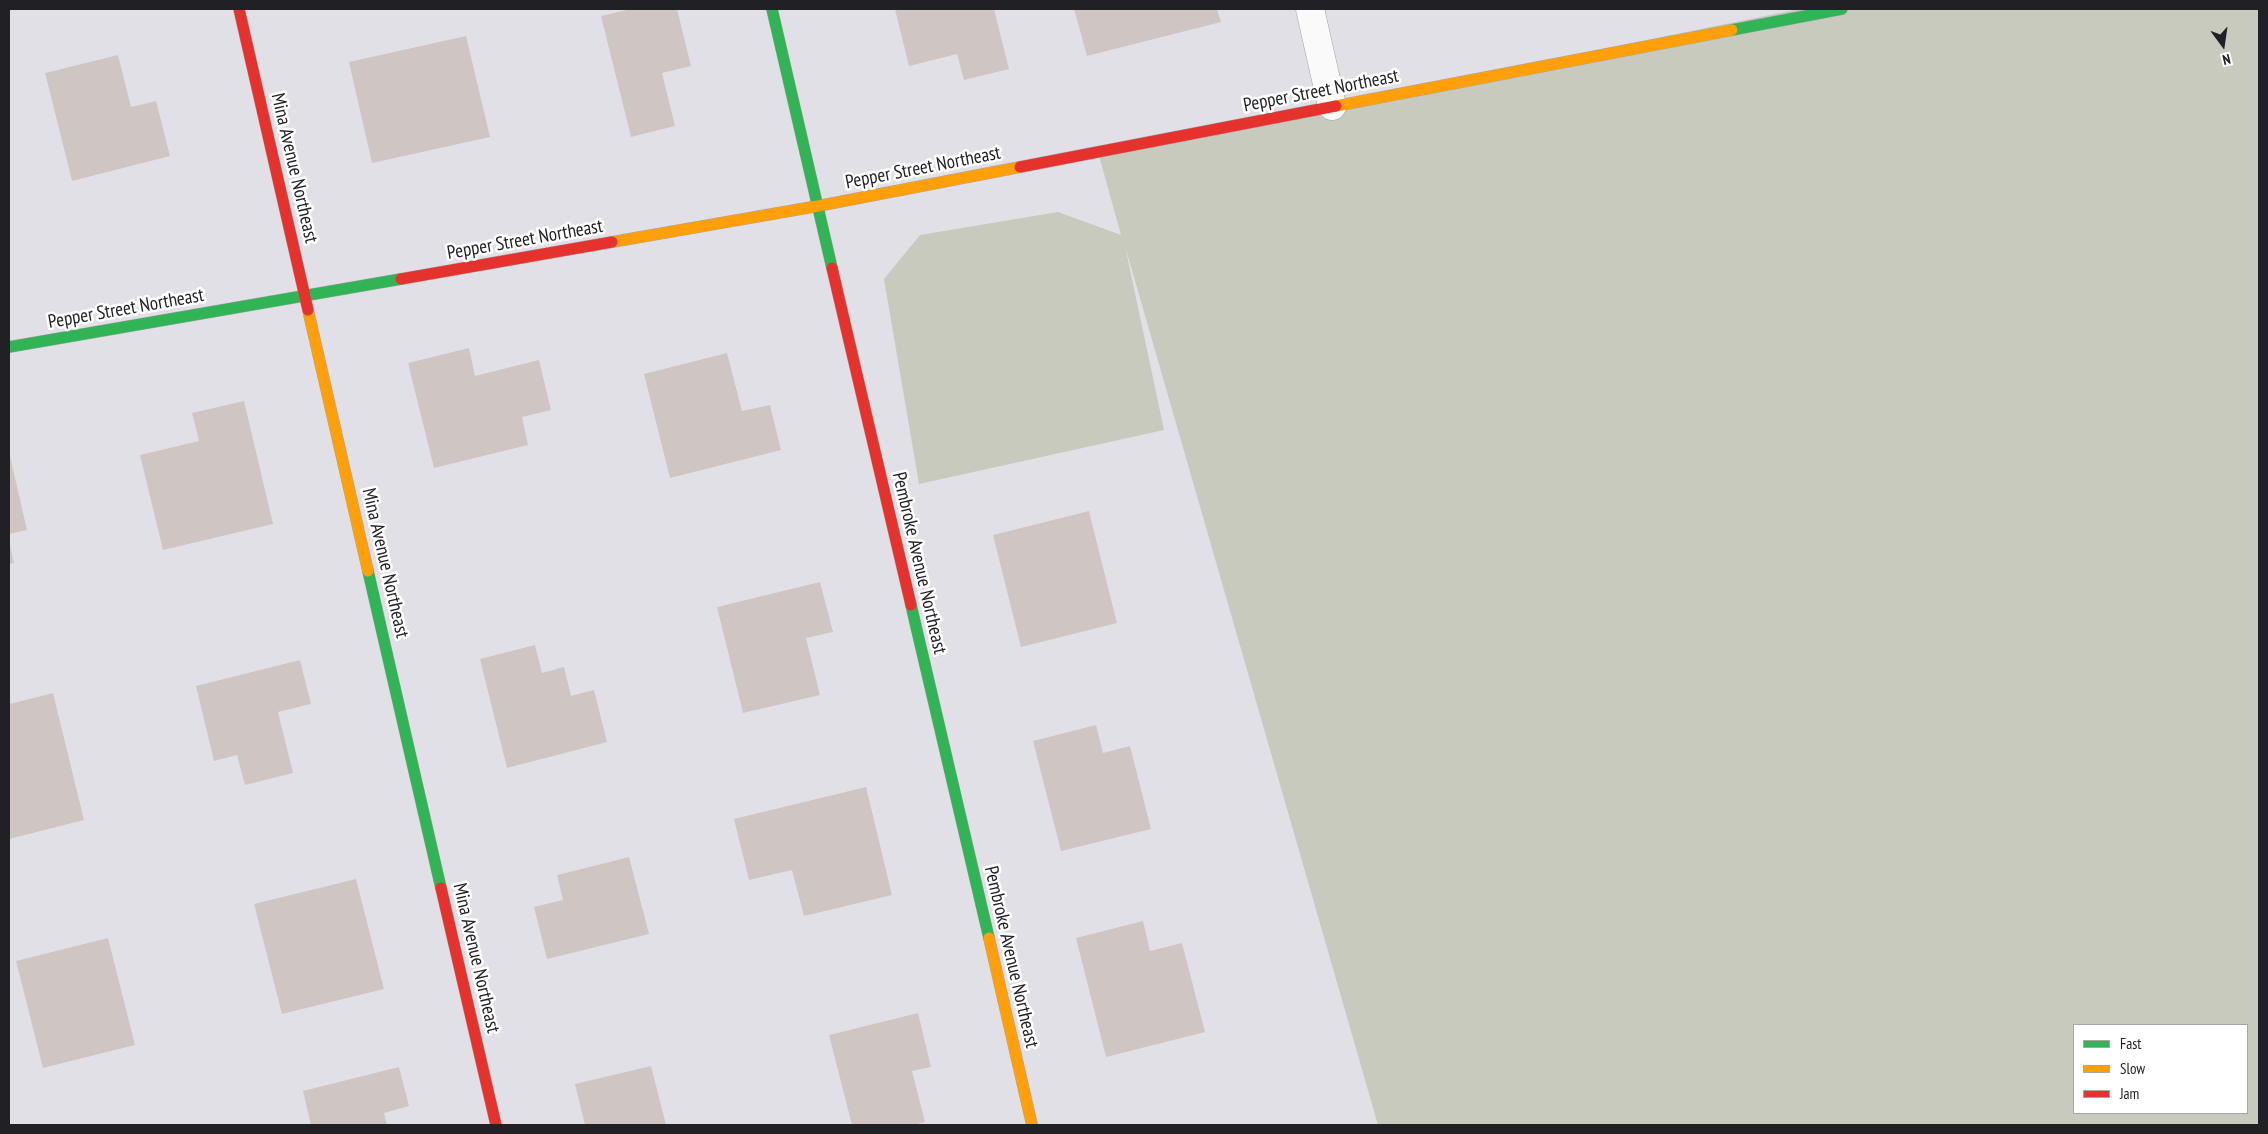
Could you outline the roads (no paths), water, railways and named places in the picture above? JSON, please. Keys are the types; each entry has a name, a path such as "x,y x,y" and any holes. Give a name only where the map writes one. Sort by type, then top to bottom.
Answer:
{"street":[{"name":"Mina Avenue Northeast","path":"240,9 496,1125"},
{"name":"Pembroke Avenue Northeast","path":"772,9 1032,1125"},
{"path":"1310,9 1332,106"},
{"name":"Pepper Street Northeast","path":"9,347 818,206 1842,9"}]}
